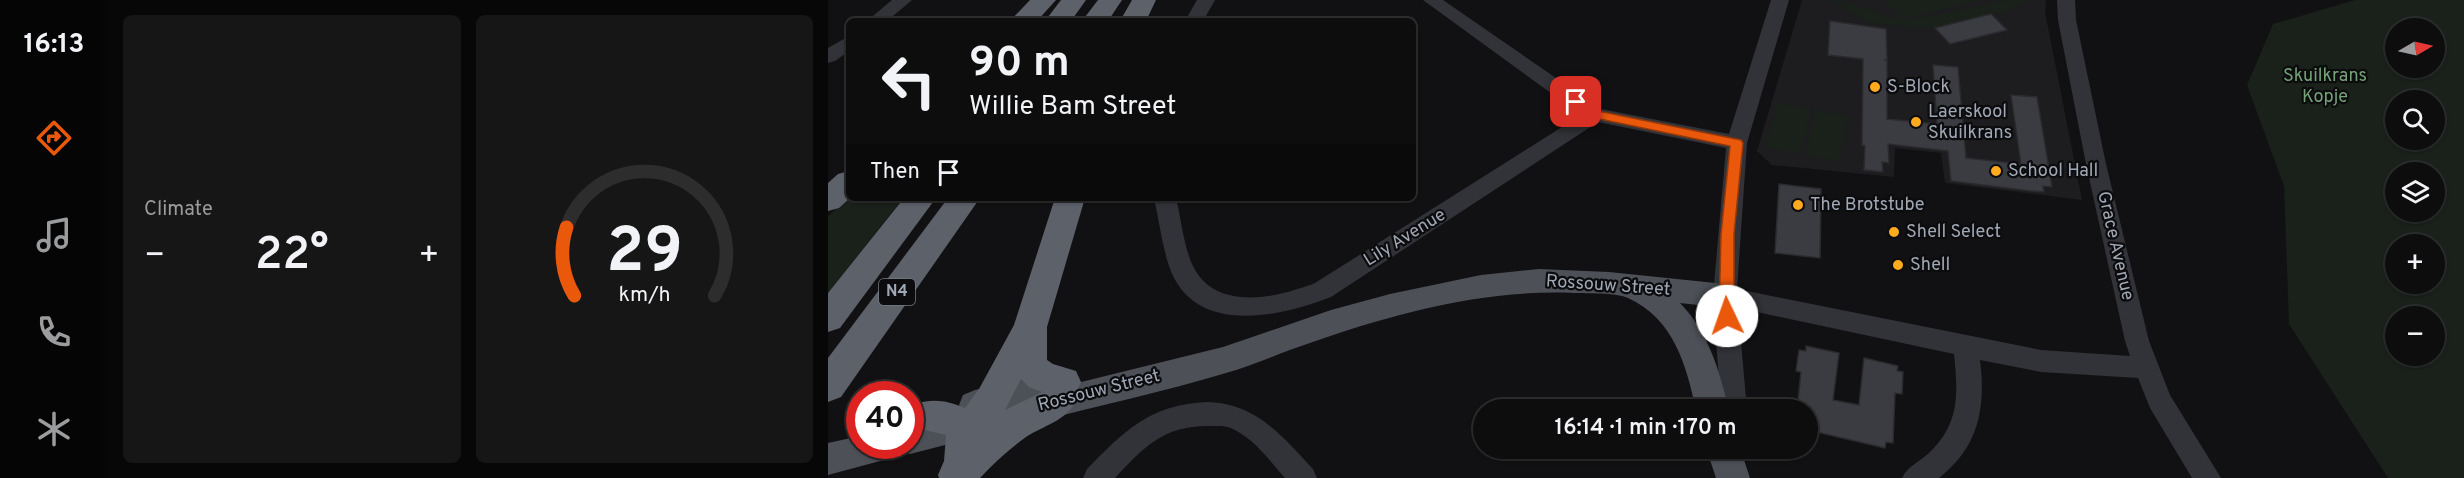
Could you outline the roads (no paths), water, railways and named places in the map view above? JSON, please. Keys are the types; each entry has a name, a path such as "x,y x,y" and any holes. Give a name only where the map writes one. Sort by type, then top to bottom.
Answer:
{"highway":[{"path":"1026,18 1044,0"},
{"path":"1060,18 1074,0"},
{"path":"1097,18 1110,0"},
{"path":"1135,18 1144,0"},
{"path":"828,200 846,185"},
{"name":"N4","path":"828,318 919,201"},
{"name":"N4","path":"828,386 964,201"},
{"path":"956,477 986,445 1060,392 1048,380 1034,372 1029,365 1028,353 1030,327 1069,201"},
{"path":"956,477 966,444 947,421 1030,327"}],"main road":[{"name":"Rossouw Street","path":"947,421 1060,392 1246,353 1287,338 1427,298 1493,285 1538,280 1570,281 1725,296"},
{"path":"1633,286 1677,318 1686,330 1704,367 1711,399"},
{"path":"828,441 846,437"},
{"path":"828,459 846,455"},
{"path":"1727,459 1733,478"}],"street":[{"path":"880,18 903,0"},
{"path":"1196,18 1206,0"},
{"path":"1432,0 1595,115 1737,143"},
{"path":"1733,399 1725,296 1728,234 1737,143 1780,0"},
{"name":"Grace Avenue","path":"2067,0 2067,20 2096,164 2137,341 2159,400 2207,478"},
{"path":"828,57 846,44"},
{"name":"Lily Avenue","path":"1166,201 1185,278 1200,292 1225,304 1256,308 1283,304 1311,295 1396,244 1595,115"},
{"name":"Rossouw Street","path":"1725,296 1966,348 2041,361 2146,368"},
{"path":"1916,478 1939,462 1957,439 1967,417 1970,396 1966,348"},
{"path":"1097,478 1137,437 1156,424 1179,416 1210,414 1236,418 1260,433 1303,478"},
{"path":"1739,459 1742,478"}],"place":[{"name":"S-Block","path":"1875,87"},
{"name":"Laerskool Skuilkrans","path":"1916,122"},
{"name":"School Hall","path":"1996,171"},
{"name":"The Brotstube","path":"1798,205"},
{"name":"Shell Select","path":"1894,232"},
{"name":"Shell","path":"1898,265"}],"park label":[{"name":"Skuilkrans Kopje","path":"2325,86"}]}
